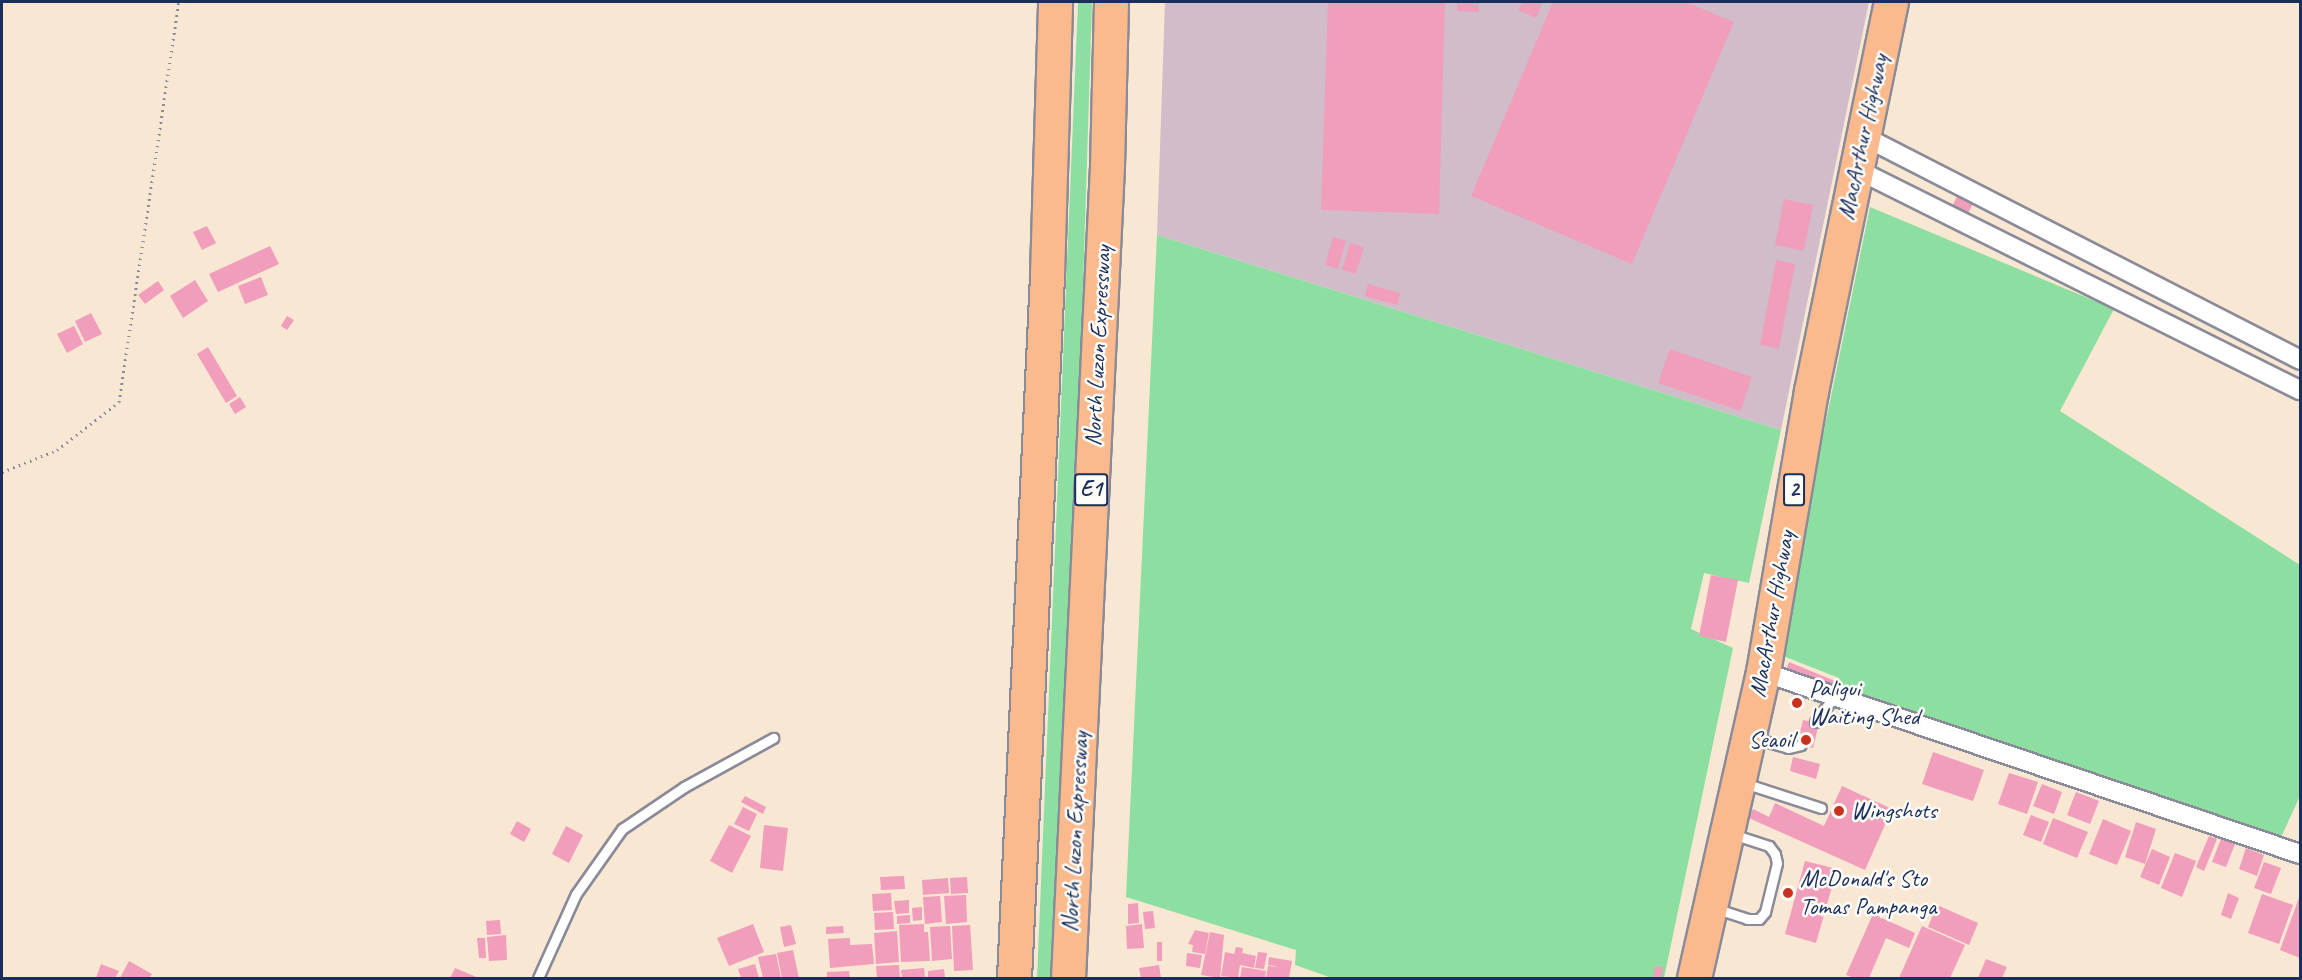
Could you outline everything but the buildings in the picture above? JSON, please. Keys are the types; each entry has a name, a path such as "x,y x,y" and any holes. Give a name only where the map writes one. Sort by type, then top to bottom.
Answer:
{"highway":[{"name":"E1","path":"1014,978 1047,286 1056,2"},
{"name":"North Luzon Expressway","path":"1068,978 1107,166 1111,2"},
{"name":"MacArthur Highway","path":"1694,978 1712,908 1763,672 1811,391 1891,2"}],"street":[{"path":"1863,136 2301,360"},
{"path":"1904,191 1915,162"},
{"path":"1856,169 2301,390"},
{"path":"1991,235 2002,206"},
{"path":"2201,340 2215,316"},
{"path":"1763,672 1833,698 2301,854"}],"lane":[{"path":"1815,722 1833,698"},
{"path":"1749,736 1788,748 1801,746"},
{"path":"538,978 576,894 622,829 684,787 772,738"},
{"path":"1739,781 1821,808"},
{"path":"1712,908 1759,919 1765,912 1777,862 1769,846 1728,833"}],"path":[{"path":"2,472 57,450 119,402 179,2"}],"shaded area":[{"path":"1165,2 1869,2 1781,430 1157,235"}],"green space":[{"path":"1078,2 1092,2 1081,350 1051,978 1037,978"},
{"path":"1870,207 2114,309 2060,411 2300,565 2300,796 2281,837 1836,690 1839,678 1778,654"},
{"path":"1157,235 1781,430 1749,583 1704,573 1691,629 1733,648 1664,978 1332,978 1295,965 1296,950 1126,897"}],"place":[{"name":"Paligui Waiting Shed","path":"1797,703"},
{"name":"Seaoil","path":"1806,740"},
{"name":"Wingshots","path":"1839,811"},
{"name":"McDonald's Sto Tomas Pampanga","path":"1788,893"}]}
